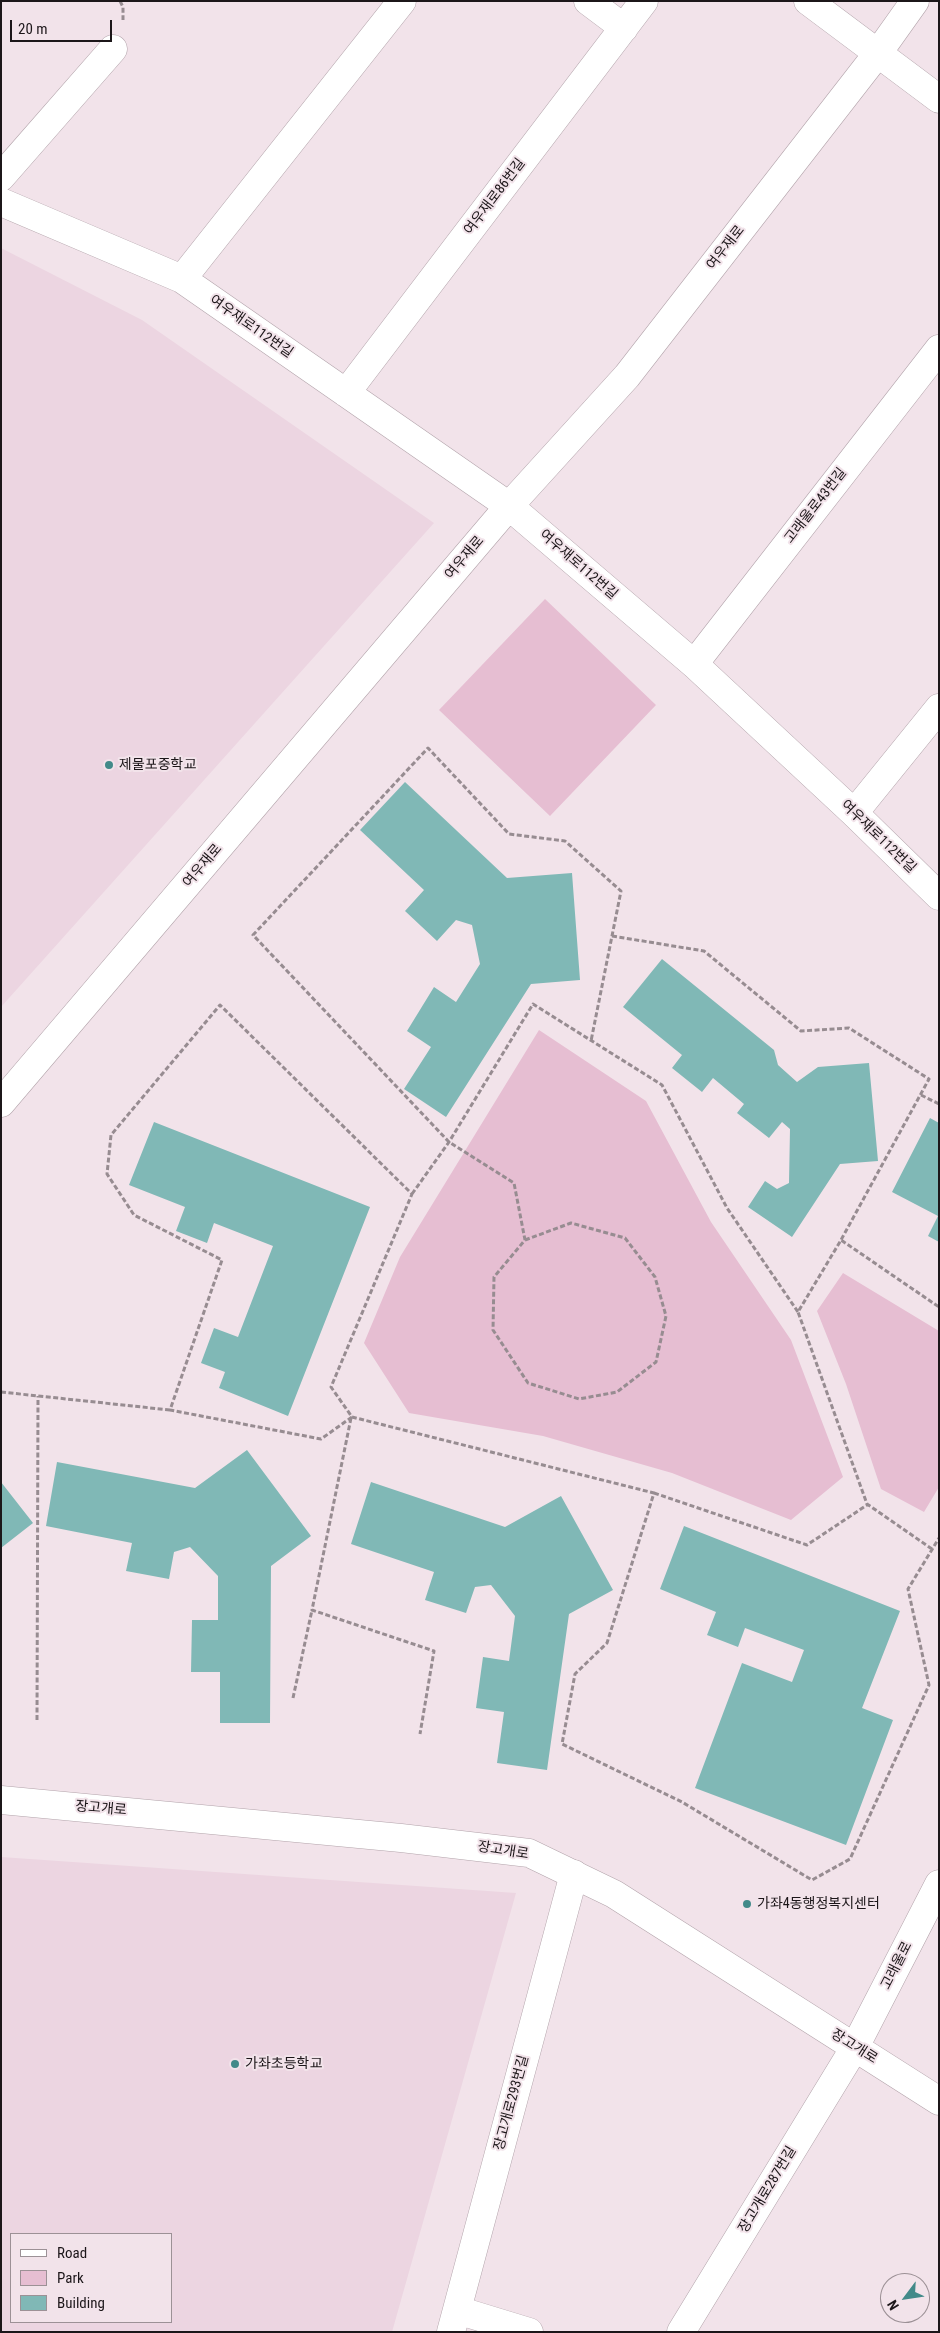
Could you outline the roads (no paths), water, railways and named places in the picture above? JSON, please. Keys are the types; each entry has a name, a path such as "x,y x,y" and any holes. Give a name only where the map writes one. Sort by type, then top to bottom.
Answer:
{"street":[{"path":"182,279 402,1"},
{"path":"588,1 624,28"},
{"name":"여우재로86번길","path":"346,393 644,1"},
{"path":"808,1 939,99"},
{"name":"여우재로","path":"1,1103 509,506 627,376 878,53 915,1"},
{"path":"1,177 113,49"},
{"name":"여우재로112번길","path":"1,202 182,279 509,506 694,664 854,813 939,896"},
{"name":"고래울로43번길","path":"694,664 939,349"},
{"path":"854,813 939,708"},
{"name":"장고개로","path":"1,1800 529,1852 614,1894 939,2100"},
{"name":"장고개로293번길","path":"454,2321 574,1874"},
{"name":"고래울로","path":"855,2047 939,1884"},
{"name":"장고개로287번길","path":"681,2332 855,2047"},
{"path":"454,2321 529,2332"}],"place":[{"name":"제물포중학교","path":"109,765"},
{"name":"가좌4동행정복지센터","path":"747,1904"},
{"name":"가좌초등학교","path":"235,2064"}]}
